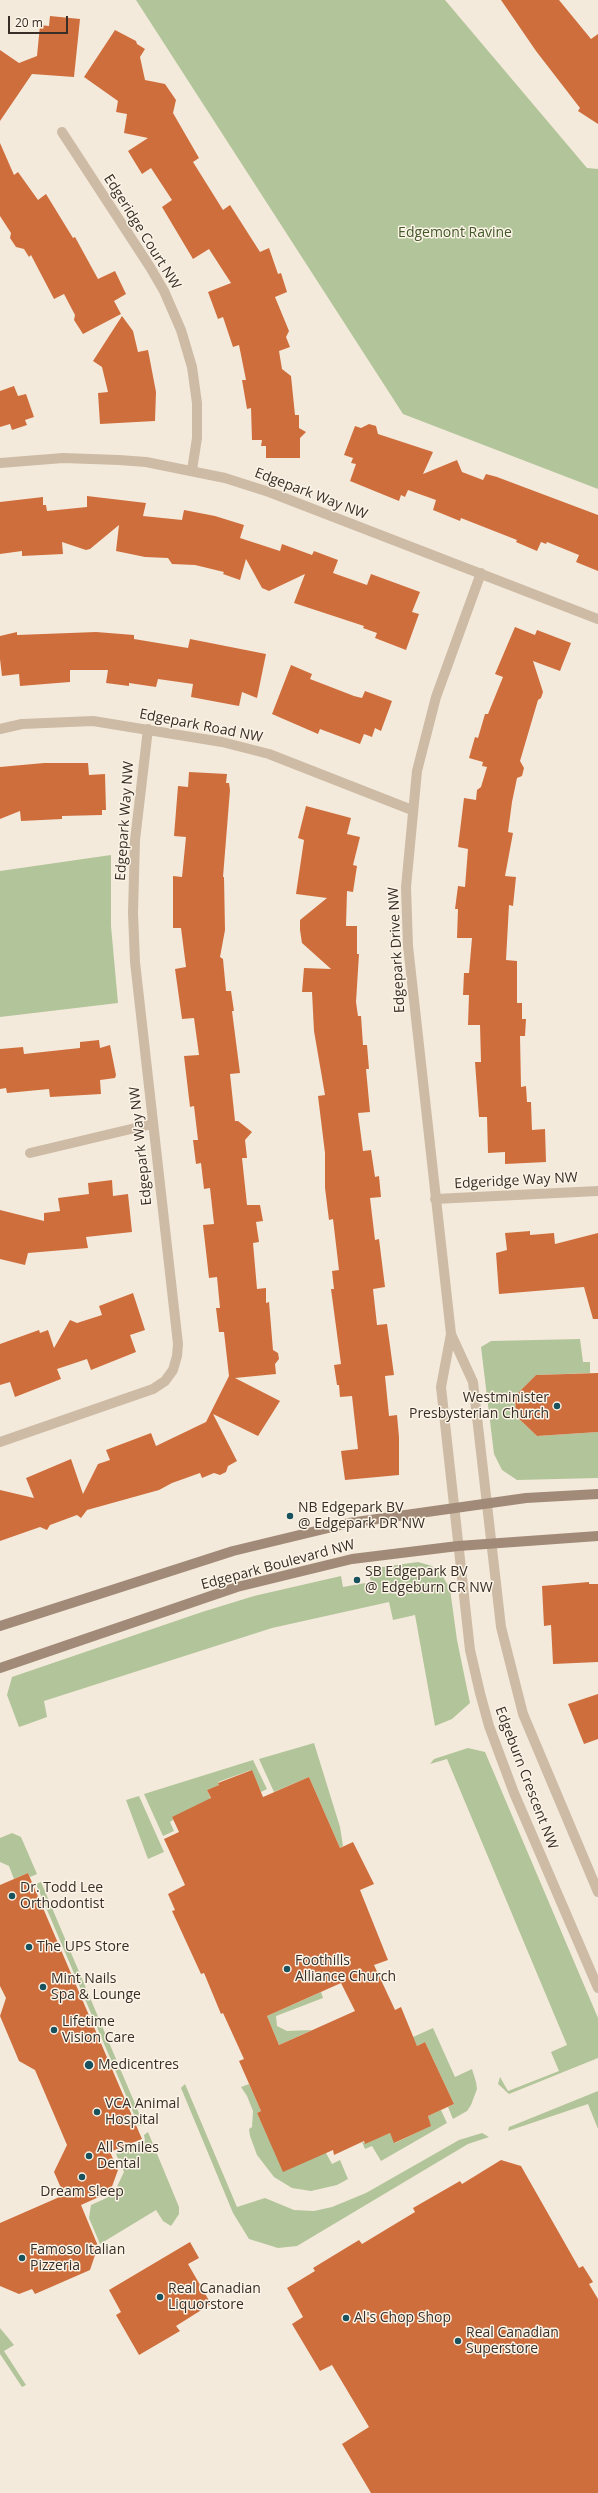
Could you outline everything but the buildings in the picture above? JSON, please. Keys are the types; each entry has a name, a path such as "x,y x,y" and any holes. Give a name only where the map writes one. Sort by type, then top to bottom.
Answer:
{"street":[{"name":"Edgeridge Court NW","path":"62,132 150,267 164,291 181,330 192,367 197,403 197,438 192,470"},
{"name":"Edgepark Way NW","path":"0,463 63,458 146,462 192,470 269,492 598,619"},
{"name":"Edgepark Drive NW","path":"481,573 436,697 417,771 412,810 406,887 408,946 451,1334 472,1382 491,1543"},
{"name":"Edgepark Road NW","path":"0,729 22,724 69,720 93,721 222,742 269,754 412,810"},
{"name":"Edgepark Way NW","path":"0,1442 153,1389 165,1381 173,1370 178,1344 152,1124 135,962 133,913 135,840 148,729"},
{"path":"30,1153 152,1124"},
{"name":"Edgeridge Way NW","path":"435,1199 598,1191"},
{"name":"Edgepark Drive NW","path":"451,1334 440,1387 458,1546"},
{"name":"Edgepark Boulevard NW","path":"0,1626 233,1551 349,1523 486,1502 598,1494"},
{"name":"Edgepark Boulevard NW","path":"0,1668 237,1587 352,1559 458,1546 598,1536"},
{"name":"Edgeburn Crescent NW","path":"491,1543 501,1627 523,1714 598,1892"},
{"name":"Edgeburn Crescent NW","path":"458,1546 470,1650 488,1726 514,1793 598,1988"}],"green space":[{"name":"Edgemont Ravine","path":"136,0 445,0 587,168 598,169 598,489 403,414"},
{"path":"111,855 111,926 118,1003 0,1017 0,871"},
{"path":"580,1339 583,1362 590,1362 590,1373 536,1375 515,1396 516,1416 537,1436 598,1432 598,1478 517,1480 502,1470 494,1454 481,1347 491,1341"},
{"path":"418,1562 432,1566 442,1575 450,1589 457,1640 470,1703 452,1719 435,1726 415,1615 393,1620 389,1602 272,1628 44,1701 47,1717 19,1727 7,1695 12,1677 202,1612 254,1596 341,1576 343,1587 371,1582 368,1569"},
{"path":"314,1743 340,1827 343,1846 340,1848 309,1777 274,1792 259,1759"},
{"path":"468,1748 485,1752 598,2018 598,2058 509,2094 498,2084 500,2077 508,2091 559,2071 551,2052 567,2045 447,1759 430,1764 434,1759"},
{"path":"253,1760 267,1789 261,1792 251,1770 218,1782 219,1785 207,1790 218,1815 172,1817 173,1820 170,1822 174,1831 163,1836 144,1794"},
{"path":"139,1796 164,1852 148,1859 126,1800"},
{"path":"12,1833 21,1837 37,1874 30,1877 28,1873 14,1879 9,1866 0,1862 0,1838"},
{"path":"41,1882 144,2125 139,2126 36,1884"},
{"path":"321,1992 323,1998 276,2016 277,2026 287,2031 312,2030 279,2045 267,2016"},
{"path":"433,2028 455,2077 472,2069 476,2082 477,2089 471,2105 467,2111 453,2119 448,2107 454,2104 425,2042 417,2046 413,2037"},
{"path":"185,2084 237,2207 265,2198 294,2210 314,2211 332,2207 366,2193 459,2140 482,2133 489,2137 468,2144 297,2246 278,2248 249,2239 233,2213 181,2088"},
{"path":"249,2084 261,2111 257,2113 268,2137 326,2153 332,2164 340,2160 348,2179 337,2185 311,2191 292,2188 274,2177 257,2155 250,2136 249,2129 252,2127 253,2111 247,2096 241,2087"},
{"path":"598,2091 598,2129 588,2104 508,2131 509,2127"},
{"path":"441,2110 447,2123 381,2161 372,2146 365,2149 362,2142 365,2143 390,2133 395,2143 430,2126 428,2116"},
{"path":"148,2132 179,2207 179,2214 171,2226 163,2221 156,2210 100,2244 89,2218 91,2205 113,2195 124,2172 116,2154 145,2140 144,2135"},
{"path":"0,2328 14,2345 4,2351 26,2385 22,2387 0,2354"}],"place":[{"name":"Westminister Presbysterian Church","path":"557,1406"},
{"name":"NB Edgepark BV @ Edgepark DR NW","path":"290,1516"},
{"name":"SB Edgepark BV @ Edgeburn CR NW","path":"357,1580"},
{"name":"Dr. Todd Lee Orthodontist","path":"12,1896"},
{"name":"The UPS Store","path":"29,1947"},
{"name":"Foothills Alliance Church","path":"287,1969"},
{"name":"Mint Nails Spa & Lounge","path":"43,1987"},
{"name":"Lifetime Vision Care","path":"54,2030"},
{"name":"Medicentres","path":"89,2065"},
{"name":"VCA Animal Hospital","path":"97,2112"},
{"name":"All Smiles Dental","path":"89,2156"},
{"name":"Dream Sleep","path":"82,2177"},
{"name":"Famoso Italian Pizzeria","path":"22,2258"},
{"name":"Real Canadian Liquorstore","path":"160,2297"},
{"name":"Al's Chop Shop","path":"346,2318"},
{"name":"Real Canadian Superstore","path":"458,2341"}]}
